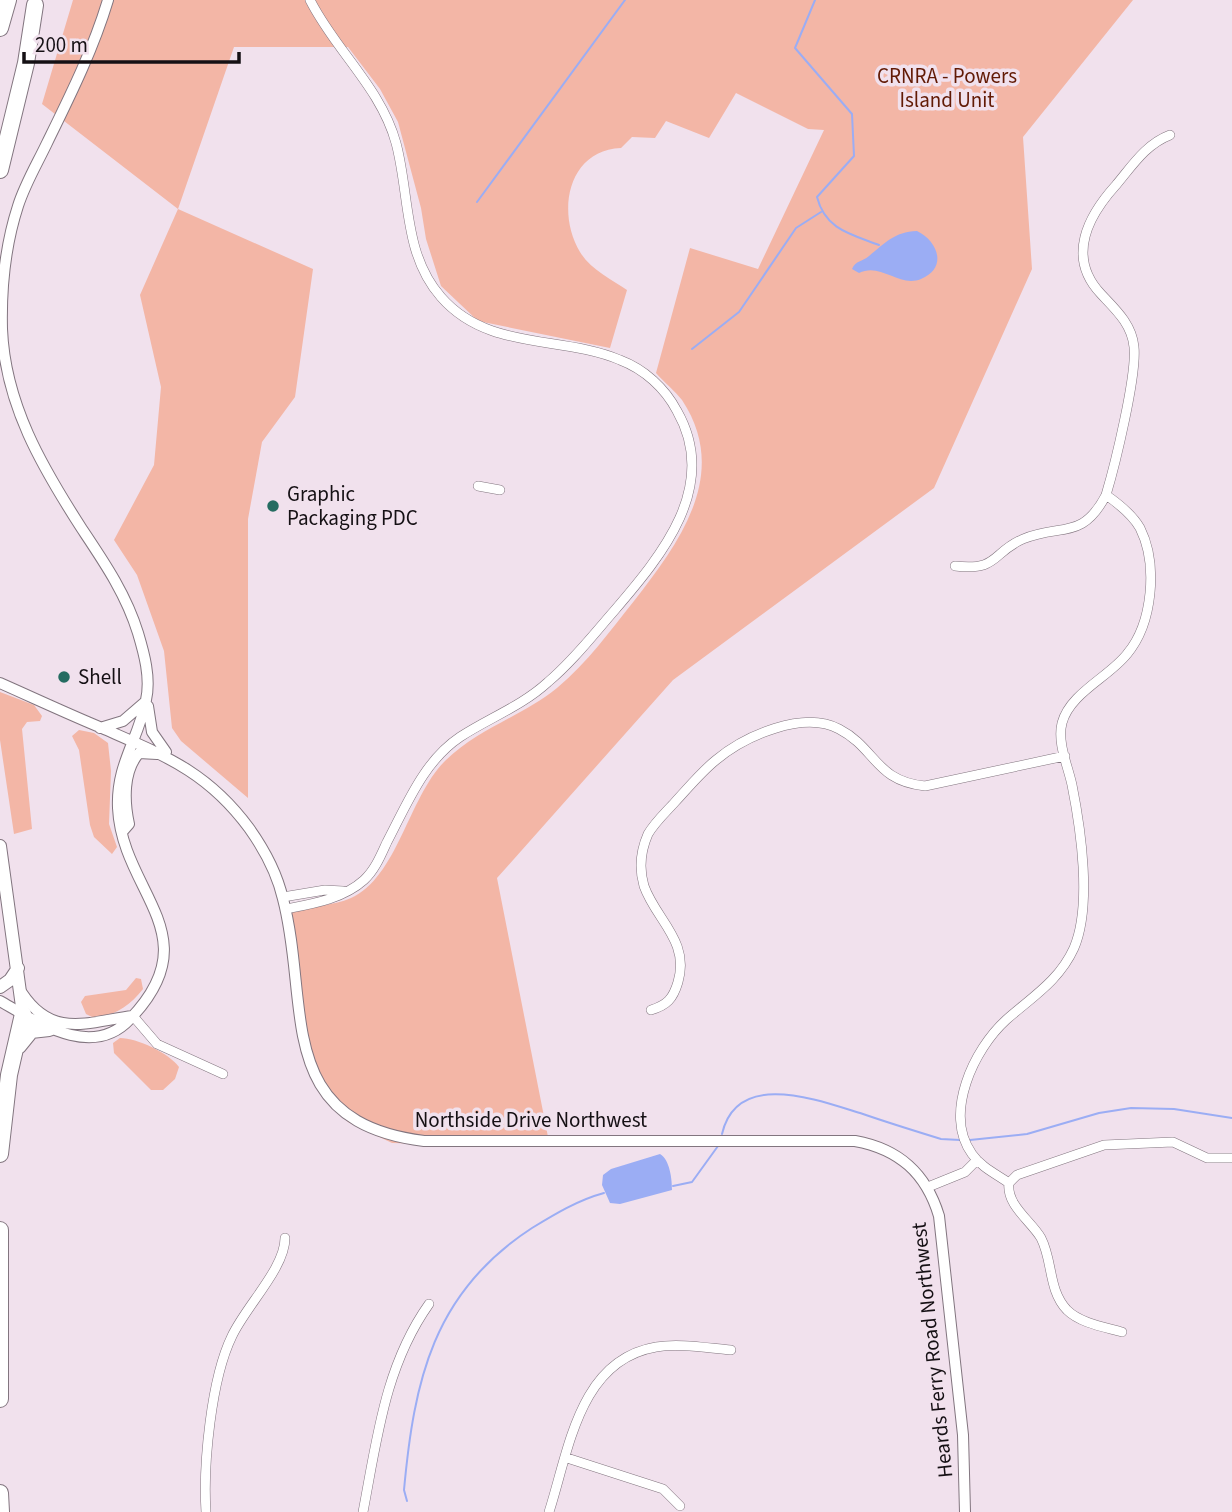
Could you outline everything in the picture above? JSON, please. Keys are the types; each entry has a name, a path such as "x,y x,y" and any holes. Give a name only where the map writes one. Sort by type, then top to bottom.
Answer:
{"highway":[{"path":"0,28 8,0"},
{"path":"0,126 36,2"},
{"path":"0,170 26,63 36,2"},
{"path":"0,1154 12,1058 23,1014"},
{"path":"12,1058 28,1032 48,1028"},
{"path":"0,1230 0,1399"},
{"path":"0,1493 1,1512"}],"main road":[{"path":"0,846 23,1014"},
{"path":"0,987 10,980 18,968"}],"street":[{"path":"108,0 92,48 24,189 16,214 3,276 2,333 8,372 27,435 51,480 117,583 132,614 144,658 152,732 170,757"},
{"path":"284,903 327,901 364,880 419,782 438,756 462,736 514,708 568,664 654,563 684,511 691,488 693,464 689,438 673,403 655,383 633,366 598,353 492,332 464,317 440,296 425,274 415,251 397,148 386,117 310,0"},
{"path":"955,566 984,566 1024,539 1077,527 1094,514 1106,495 1134,347 1125,321 1089,277 1084,259 1083,239 1095,208 1152,143 1170,135"},
{"path":"478,486 500,490"},
{"path":"1009,1183 977,1160 966,1145 961,1127 966,1087 975,1061 987,1041 1005,1021 1040,994 1061,970 1074,947 1082,922 1084,889 1073,791 1061,730 1067,712 1128,654 1140,634 1147,609 1149,564 1144,537 1133,518 1106,495"},
{"name":"Northside Drive Northwest","path":"0,683 170,757 219,794 249,828 269,861 284,903 299,1023 307,1060 335,1103 376,1130 424,1141 855,1140 875,1144 896,1154 915,1169 928,1187"},
{"path":"100,727 123,721 147,699"},
{"path":"0,1001 48,1028 88,1037 118,1029 133,1016 156,988 165,951 161,925 122,832 119,786 131,741 147,699"},
{"path":"651,1010 662,1007 673,997 680,976 681,958 673,933 645,887 641,867 643,847 655,824 705,769 730,750 778,729 805,723 822,723 851,736 889,775 925,786 1065,756"},
{"path":"122,832 129,824 126,782 131,761 139,753 170,757"},
{"path":"22,993 40,1012 72,1024 93,1025 133,1016"},
{"path":"133,1016 157,1044 223,1074"},
{"path":"1122,1332 1077,1318 1060,1302 1043,1242 1014,1204 1009,1183 1017,1175 1104,1144 1174,1142 1207,1158 1232,1158"},
{"path":"928,1187 964,1172 977,1160"},
{"name":"Heards Ferry Road Northwest","path":"928,1187 939,1216 955,1353 964,1434 965,1512"},
{"path":"206,1512 205,1483 221,1364 242,1316 282,1261 285,1238"},
{"path":"363,1512 389,1383 403,1347 429,1304"},
{"path":"549,1512 590,1391 602,1375 618,1361 637,1351 657,1347 731,1350"},
{"path":"567,1458 663,1489 680,1506"}],"green space":[{"name":"CRNRA - Powers Island Unit","path":"73,0 1133,0 1023,137 1032,269 934,488 673,680 497,878 550,1147 392,1143 348,1122 319,1091 302,1045 289,909 344,901 367,887 392,854 422,793 446,760 472,740 543,698 568,678 607,635 667,556 693,506 700,481 702,454 696,428 682,400 656,373 690,248 758,269 824,130 808,129 736,93 709,138 666,121 655,138 632,137 621,148 603,151 589,159 578,171 572,186 568,202 569,219 573,236 584,258 627,290 610,348 478,321 441,286 426,239 421,208 398,122 380,89 348,47 234,47 178,209 42,104"},
{"path":"178,209 313,269 295,397 262,442 248,519 248,798 181,741 172,728 164,651 137,575 114,540 154,465 161,387 140,295"},
{"path":"0,692 34,705 42,716 40,721 27,722 22,729 32,829 14,834 0,740"},
{"path":"79,730 94,733 108,743 111,771 109,824 117,847 112,854 94,837 90,825 79,750 72,736"},
{"path":"136,978 141,979 143,989 128,1005 96,1019 86,1014 81,1002 85,996 126,990"},
{"path":"120,1038 144,1043 168,1057 179,1067 175,1079 163,1090 151,1090 114,1053 113,1043"}],"water":[{"path":"917,231 930,241 937,255 935,268 921,279 905,280 882,272 867,270 859,273 852,269 890,239"},
{"path":"660,1154 668,1165 672,1190 620,1204 610,1203 602,1185 603,1175 611,1169"}],"waterway":[{"path":"477,202 625,0"},
{"path":"815,0 795,48 852,114 854,156 817,197 832,223 879,245"},
{"path":"692,349 739,312 796,228 821,212"},
{"path":"722,1134 731,1114 744,1101 762,1095 782,1094 825,1102 941,1139 960,1140"},
{"path":"970,1140 1027,1134 1099,1113 1131,1108 1174,1109 1232,1118"},
{"path":"673,1186 692,1182 718,1146"},
{"path":"407,1501 404,1490 414,1412 435,1342 451,1310 472,1281 498,1253 558,1213 604,1193"}],"place":[{"name":"Graphic Packaging PDC","path":"273,506"},
{"name":"Shell","path":"64,677"}]}
